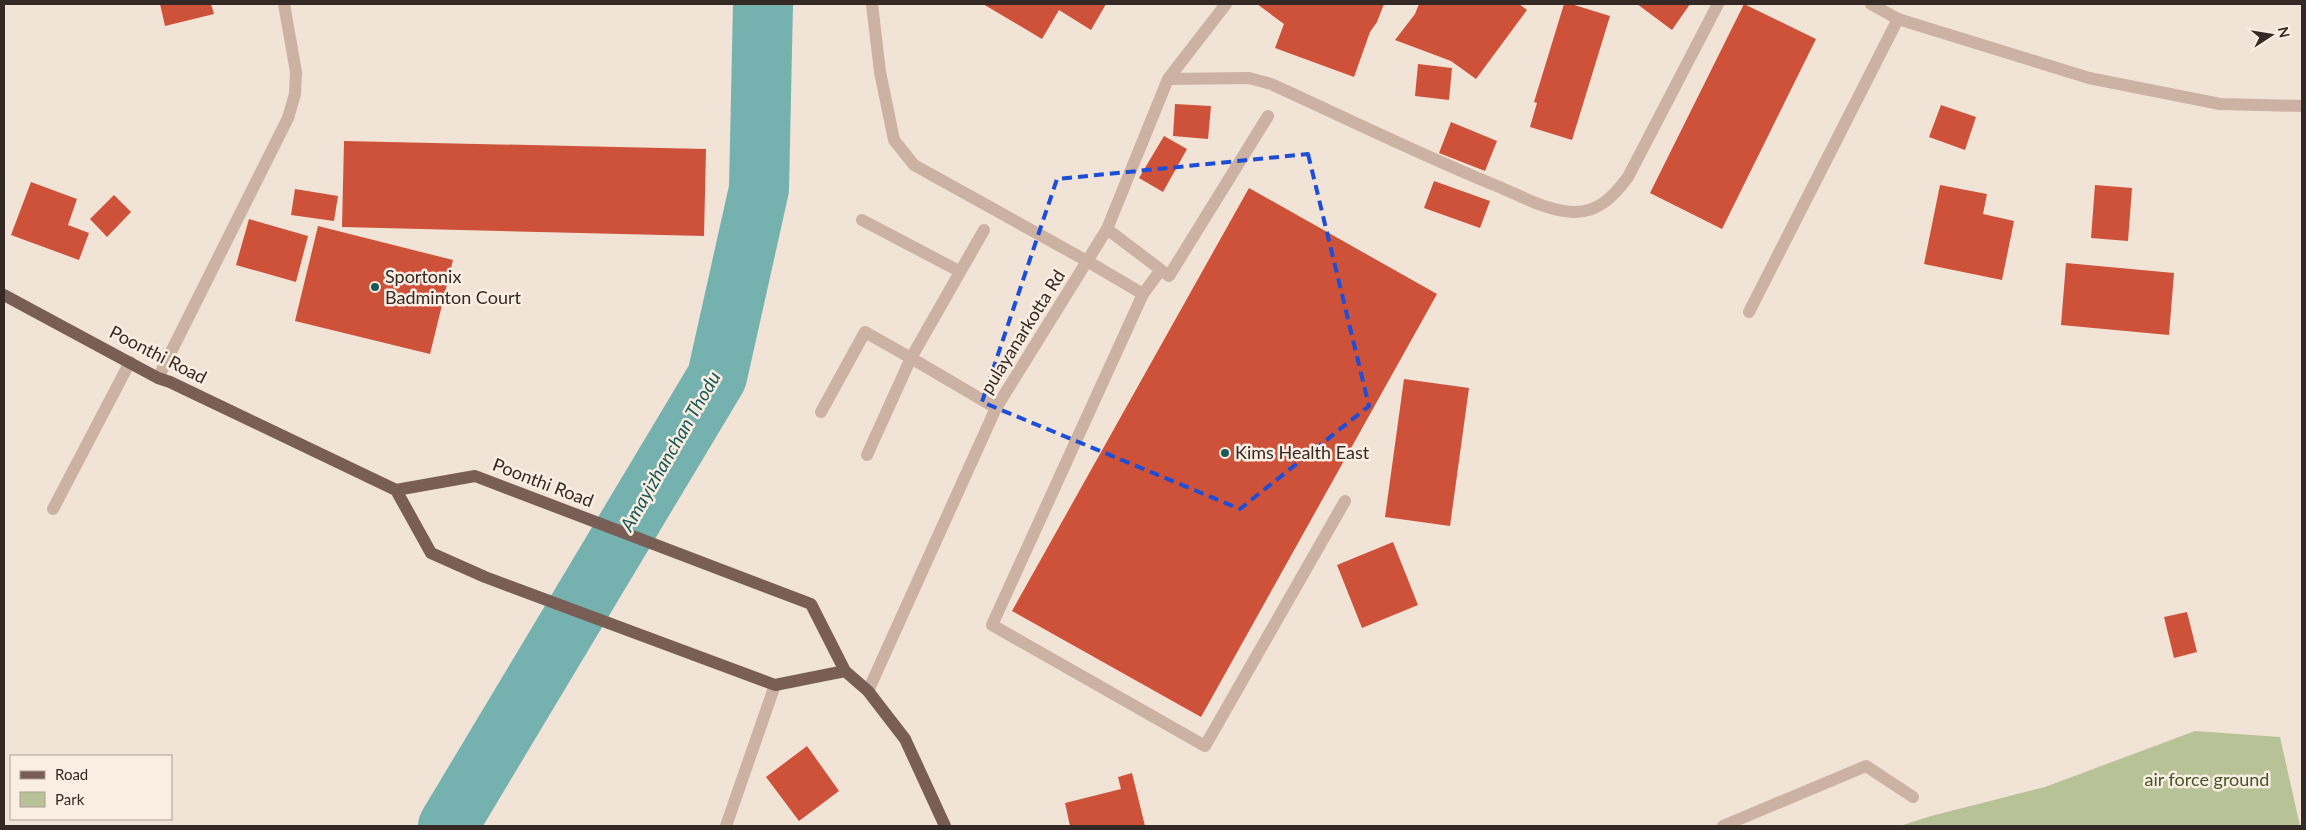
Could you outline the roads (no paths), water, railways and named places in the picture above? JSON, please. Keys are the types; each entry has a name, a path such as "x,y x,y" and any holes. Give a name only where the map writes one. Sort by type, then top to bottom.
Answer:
{"main road":[{"name":"Poonthi Road","path":"4,295 158,378 396,490 475,476 811,604 846,671 868,691 905,739 945,826"},
{"path":"396,490 431,553 485,577 775,685 846,671"}],"street":[{"path":"158,378 288,118 295,94 296,72 284,4"},
{"path":"872,4 880,72 894,140 914,165 1143,294"},
{"name":"pulayanarkotta Rd","path":"868,691 996,408 1107,229 1168,79 1226,4"},
{"path":"1168,79 1249,78 1271,84 1461,171 1552,208 1574,212 1597,207 1614,197 1628,177 1718,4"},
{"path":"1872,4 1898,19 2088,78 2220,104 2302,106"},
{"path":"1749,312 1898,19"},
{"path":"1107,229 1169,276 1268,116"},
{"path":"862,220 959,271"},
{"path":"867,454 911,358 984,230"},
{"path":"1160,271 1143,294 992,625 1205,746 1345,501"},
{"path":"821,412 865,332 996,408"},
{"path":"52,509 130,362"},
{"path":"726,826 775,685"},
{"path":"1723,826 1866,766 1913,797"}],"waterway":[{"name":"Amayizhanchan Thodu","path":"448,826 717,377 759,189 763,4"}],"place":[{"name":"Sportonix Badminton Court","path":"375,287"},
{"name":"Kims Health East","path":"1225,453"}],"park label":[{"name":"air force ground","path":"2207,780"}]}
